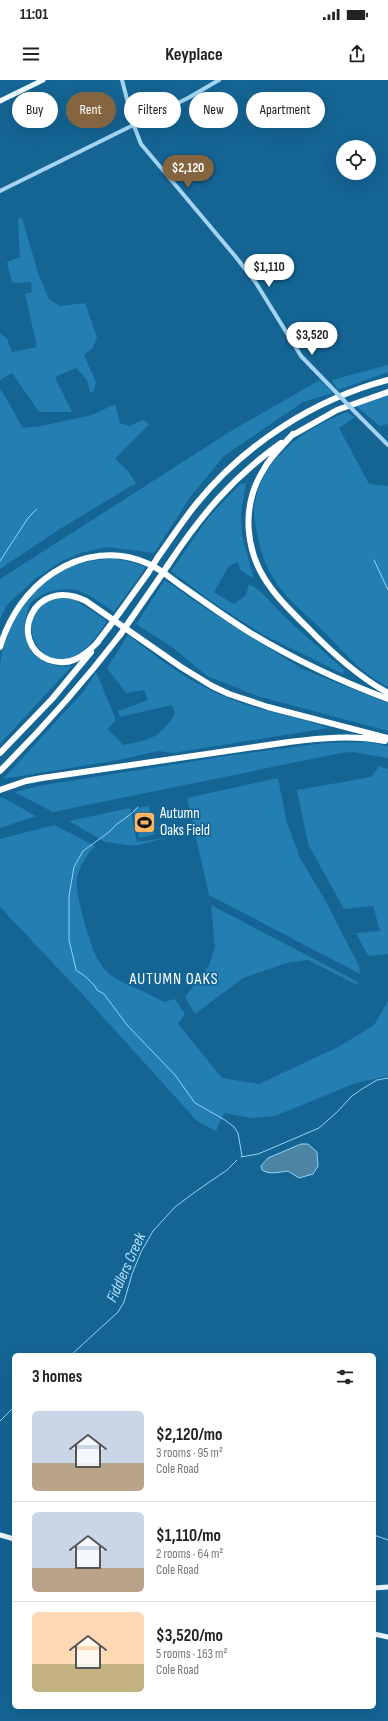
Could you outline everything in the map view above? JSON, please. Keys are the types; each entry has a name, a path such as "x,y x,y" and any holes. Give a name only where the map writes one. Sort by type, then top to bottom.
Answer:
{"highway":[{"path":"0,753 52,699 98,642 198,502 231,468 257,445 294,420 346,394 388,380"},
{"path":"0,771 73,694 120,635 193,528 222,493 262,457 293,434 337,410 388,392"},
{"path":"293,434 268,462 252,495 249,511 249,528 254,558 272,589 308,629 347,665 388,693"},
{"path":"0,647 6,629 15,612 27,596 45,578 66,565 82,559 98,555 116,555 132,558 149,564 225,616 277,648 331,676 388,699"},
{"path":"98,642 76,659 63,662 52,661 41,655 32,643 29,634 30,619 37,606 47,598 57,595 74,596 86,601 186,671 229,694 268,707 388,738"},
{"path":"0,790 42,778 317,738 350,737 388,741"}],"main road":[{"path":"0,101 43,80"},
{"path":"0,1535 12,1538"},
{"path":"376,1588 388,1587"},
{"path":"376,1635 388,1638"}],"street":[{"path":"122,80 125,92"},
{"path":"181,102 219,80"},
{"path":"0,191 130,128"},
{"path":"135,128 141,144 256,283 301,356 388,445"}],"shaded area":[{"path":"22,218 39,276 49,299 60,306 85,303 97,337 93,348 84,355 96,382 94,391 90,393 87,380 76,368 55,377 72,412 39,412 12,373 0,380 0,333 7,339 12,352 37,347 25,294 32,292 31,282 12,283 7,262 20,257 18,219"},
{"path":"388,365 388,372 338,390 332,380"},
{"path":"320,380 333,393 303,402 224,456 191,496 154,553 107,547 81,553 62,561 35,579 7,605 0,619 0,579 231,431"},
{"path":"0,388 23,428 41,426 92,415 115,404 120,423 129,426 143,420 149,424 115,459 128,471 136,483 60,529 0,569"},
{"path":"388,396 388,424 380,426 356,406"},
{"path":"347,412 355,417 339,428 369,484 388,486 388,687 370,676 354,662 295,605 282,590 265,563 255,522 254,510 257,492 264,476 274,461 286,448 300,437 315,427"},
{"path":"246,483 241,514 242,536 254,579 240,570 238,562 229,566 214,592 234,604 246,595 249,584 259,590 290,622 344,670 343,674 264,635 215,604 171,571 208,518 240,484"},
{"path":"111,558 146,567 114,612 88,595 79,591 66,589 51,591 44,594 33,601 29,606 25,629 26,639 30,648 43,661 52,665 72,666 0,744 0,665 8,633 15,618 34,591 47,580 75,565"},
{"path":"165,580 199,604 302,669 388,703 388,731 257,696 207,676 172,647 136,624"},
{"path":"64,597 75,600 107,621 93,641 84,650 74,657 60,660 48,656 38,647 33,636 32,623 36,611 46,602"},
{"path":"128,635 152,654 203,687 255,707 328,728 173,753 158,751 119,760 3,779 84,691 96,672 116,720 108,729 123,745 154,737 170,722 175,714 172,705 120,717 118,711 148,700 144,690 126,693 107,668"},
{"path":"368,742 388,746 388,758 352,752 341,753 53,812 14,792 38,786 232,755 325,743"},
{"path":"379,766 388,769 388,954 368,956 356,933 380,931 373,906 344,909 308,844 297,790 371,777"},
{"path":"278,778 287,823 300,858 325,900 359,966 360,974 209,895 187,798"},
{"path":"2,797 36,816 0,828 0,798"},
{"name":"Autumn Oaks Field","path":"149,806 155,834 139,838 133,809"},
{"path":"130,808 137,842 170,837 135,846 105,842 69,821"},
{"path":"54,825 95,846 89,852 82,865 77,877 77,884 80,904 89,938 95,954 101,964 112,976 164,1002 175,999 185,1014 178,1024 222,1078 259,1084 340,1046 374,1025 388,1001 388,1076 356,1083 275,1116 251,1118 224,1113 216,1131 197,1121 84,996 0,907 0,839"},
{"path":"211,905 358,982 357,985 308,960 287,963 243,978 195,1014 185,997 209,966 215,947"},
{"path":"301,1144 308,1144 317,1152 318,1166 313,1174 299,1178 288,1171 271,1173 262,1170 261,1166 268,1158"}],"waterway":[{"path":"0,561 28,518 37,509"},
{"path":"374,560 388,590"},
{"path":"138,807 109,832 83,851 74,867 69,896 69,940 76,970 86,977 97,990 104,994 127,1025 175,1075 195,1103 225,1120 234,1127 238,1133 242,1156"},
{"name":"Fiddlers Creek","path":"241,1157 258,1154 319,1128 352,1096 377,1080 388,1078"},
{"name":"Fiddlers Creek","path":"73,1353 118,1312 124,1302 132,1274 141,1252 153,1231 175,1207 227,1170 237,1160"},
{"name":"Fiddlers Creek","path":"0,1421 12,1409"},
{"path":"376,1536 388,1540"}],"place":[{"name":"Autumn Oaks Field","path":"144,822"}],"district":[{"name":"AUTUMN OAKS","path":"174,978"}]}
